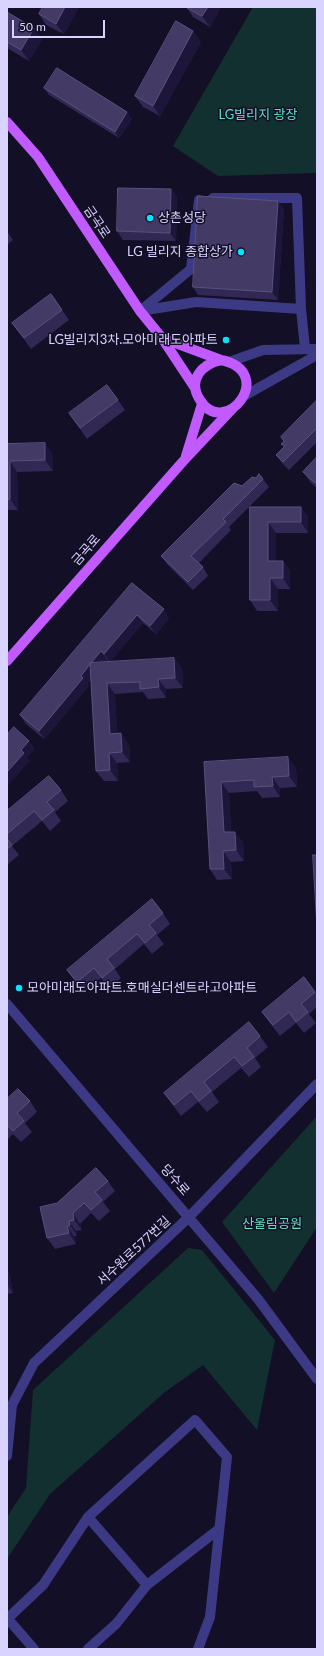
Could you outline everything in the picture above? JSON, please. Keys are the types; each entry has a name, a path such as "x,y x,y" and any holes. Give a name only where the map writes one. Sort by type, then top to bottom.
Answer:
{"main road":[{"name":"금곡로","path":"7,122 38,157 140,311 162,338 195,388"},
{"path":"162,338 225,361 236,366 242,372 246,388 240,403 225,411 216,411 209,409 202,404 197,396 195,388 197,378 202,368 211,362 225,361"},
{"name":"금곡로","path":"186,458 202,404"},
{"name":"금곡로","path":"7,661 186,458 233,408"}],"street":[{"path":"140,311 191,269 199,197 297,198 304,348"},
{"path":"140,311 196,302 301,309"},
{"path":"225,361 263,350 304,348 317,349"},
{"path":"244,396 317,354"},
{"name":"당수로","path":"7,1004 258,1299 317,1379"},
{"name":"서수원로577번길","path":"7,1456 12,1405 34,1363 189,1217 317,1084"},
{"path":"34,1649 8,1619 43,1585 88,1517 195,1420 227,1457 210,1617 198,1649"},
{"path":"88,1517 147,1585"},
{"path":"88,1649 116,1624 147,1585 219,1529"}],"green space":[{"name":"LG빌리지 광장","path":"253,7 317,7 317,173 218,176 173,146"},
{"name":"산울림공원","path":"317,1116 317,1227 274,1293 222,1222"},
{"path":"188,1248 202,1250 275,1340 257,1430 203,1365 165,1392 50,1494 7,1559 7,1517 26,1488 33,1390"}],"building":[{"path":"43,7 65,7 56,24 39,14"},
{"path":"186,7 208,7 202,16"},
{"path":"7,12 34,28 21,50 7,42"},
{"path":"176,21 193,31 153,106 135,96"},
{"path":"57,68 127,112 115,132 44,88"},
{"name":"상촌성당","path":"118,188 171,189 170,233 117,231"},
{"name":"LG 빌리지 종합상가","path":"198,196 278,201 272,292 193,287"},
{"path":"51,294 62,310 24,338 12,323"},
{"path":"107,385 118,400 80,428 69,413"},
{"path":"317,400 317,428 283,462 276,455 285,446 281,444 284,441 281,437"},
{"path":"45,443 45,460 10,461 10,499 7,500 7,444"},
{"path":"317,457 317,480 315,483 303,472"},
{"path":"259,474 263,479 223,519 226,522 191,556 203,567 188,582 161,556 234,483 242,486 252,477 256,478"},
{"path":"250,507 301,507 301,522 268,522 268,561 283,561 283,578 270,578 270,600 250,600"},
{"path":"132,583 164,609 150,626 137,615 104,654 101,651 90,663 81,676 83,678 39,731 20,715"},
{"path":"174,658 175,678 158,679 159,687 140,689 140,682 107,683 110,734 121,733 122,752 109,753 110,770 96,771 90,663"},
{"path":"14,727 29,741 21,750 24,753 7,772 7,735"},
{"path":"288,757 289,776 272,777 273,786 254,787 254,780 221,782 224,832 235,832 236,850 223,851 224,869 210,869 204,762"},
{"path":"49,776 61,790 47,802 54,810 42,820 34,811 7,834 7,811"},
{"path":"7,839 12,845 7,849"},
{"path":"313,855 317,855 317,926"},
{"path":"152,899 163,913 149,925 156,933 145,943 137,934 107,959 114,968 102,978 94,968 77,982 67,970"},
{"path":"304,977 315,992 301,1004 308,1012 296,1022 289,1012 273,1025 262,1012"},
{"path":"249,1022 260,1036 247,1048 254,1057 242,1066 234,1057 204,1082 211,1091 199,1101 191,1091 174,1105 164,1093"},
{"path":"18,1089 30,1101 17,1113 24,1121 13,1131 7,1125 7,1099"},
{"path":"96,1168 108,1181 95,1192 102,1200 91,1210 84,1203 73,1213 74,1220 69,1221 70,1225 67,1226 69,1233 47,1238 40,1207 57,1203"}],"place":[{"name":"상촌성당","path":"150,218"},
{"name":"LG 빌리지 종합상가","path":"241,252"},
{"name":"LG빌리지3차.모아미래도아파트","path":"226,340"},
{"name":"모아미래도아파트.호매실더센트라고아파트","path":"19,988"}]}
